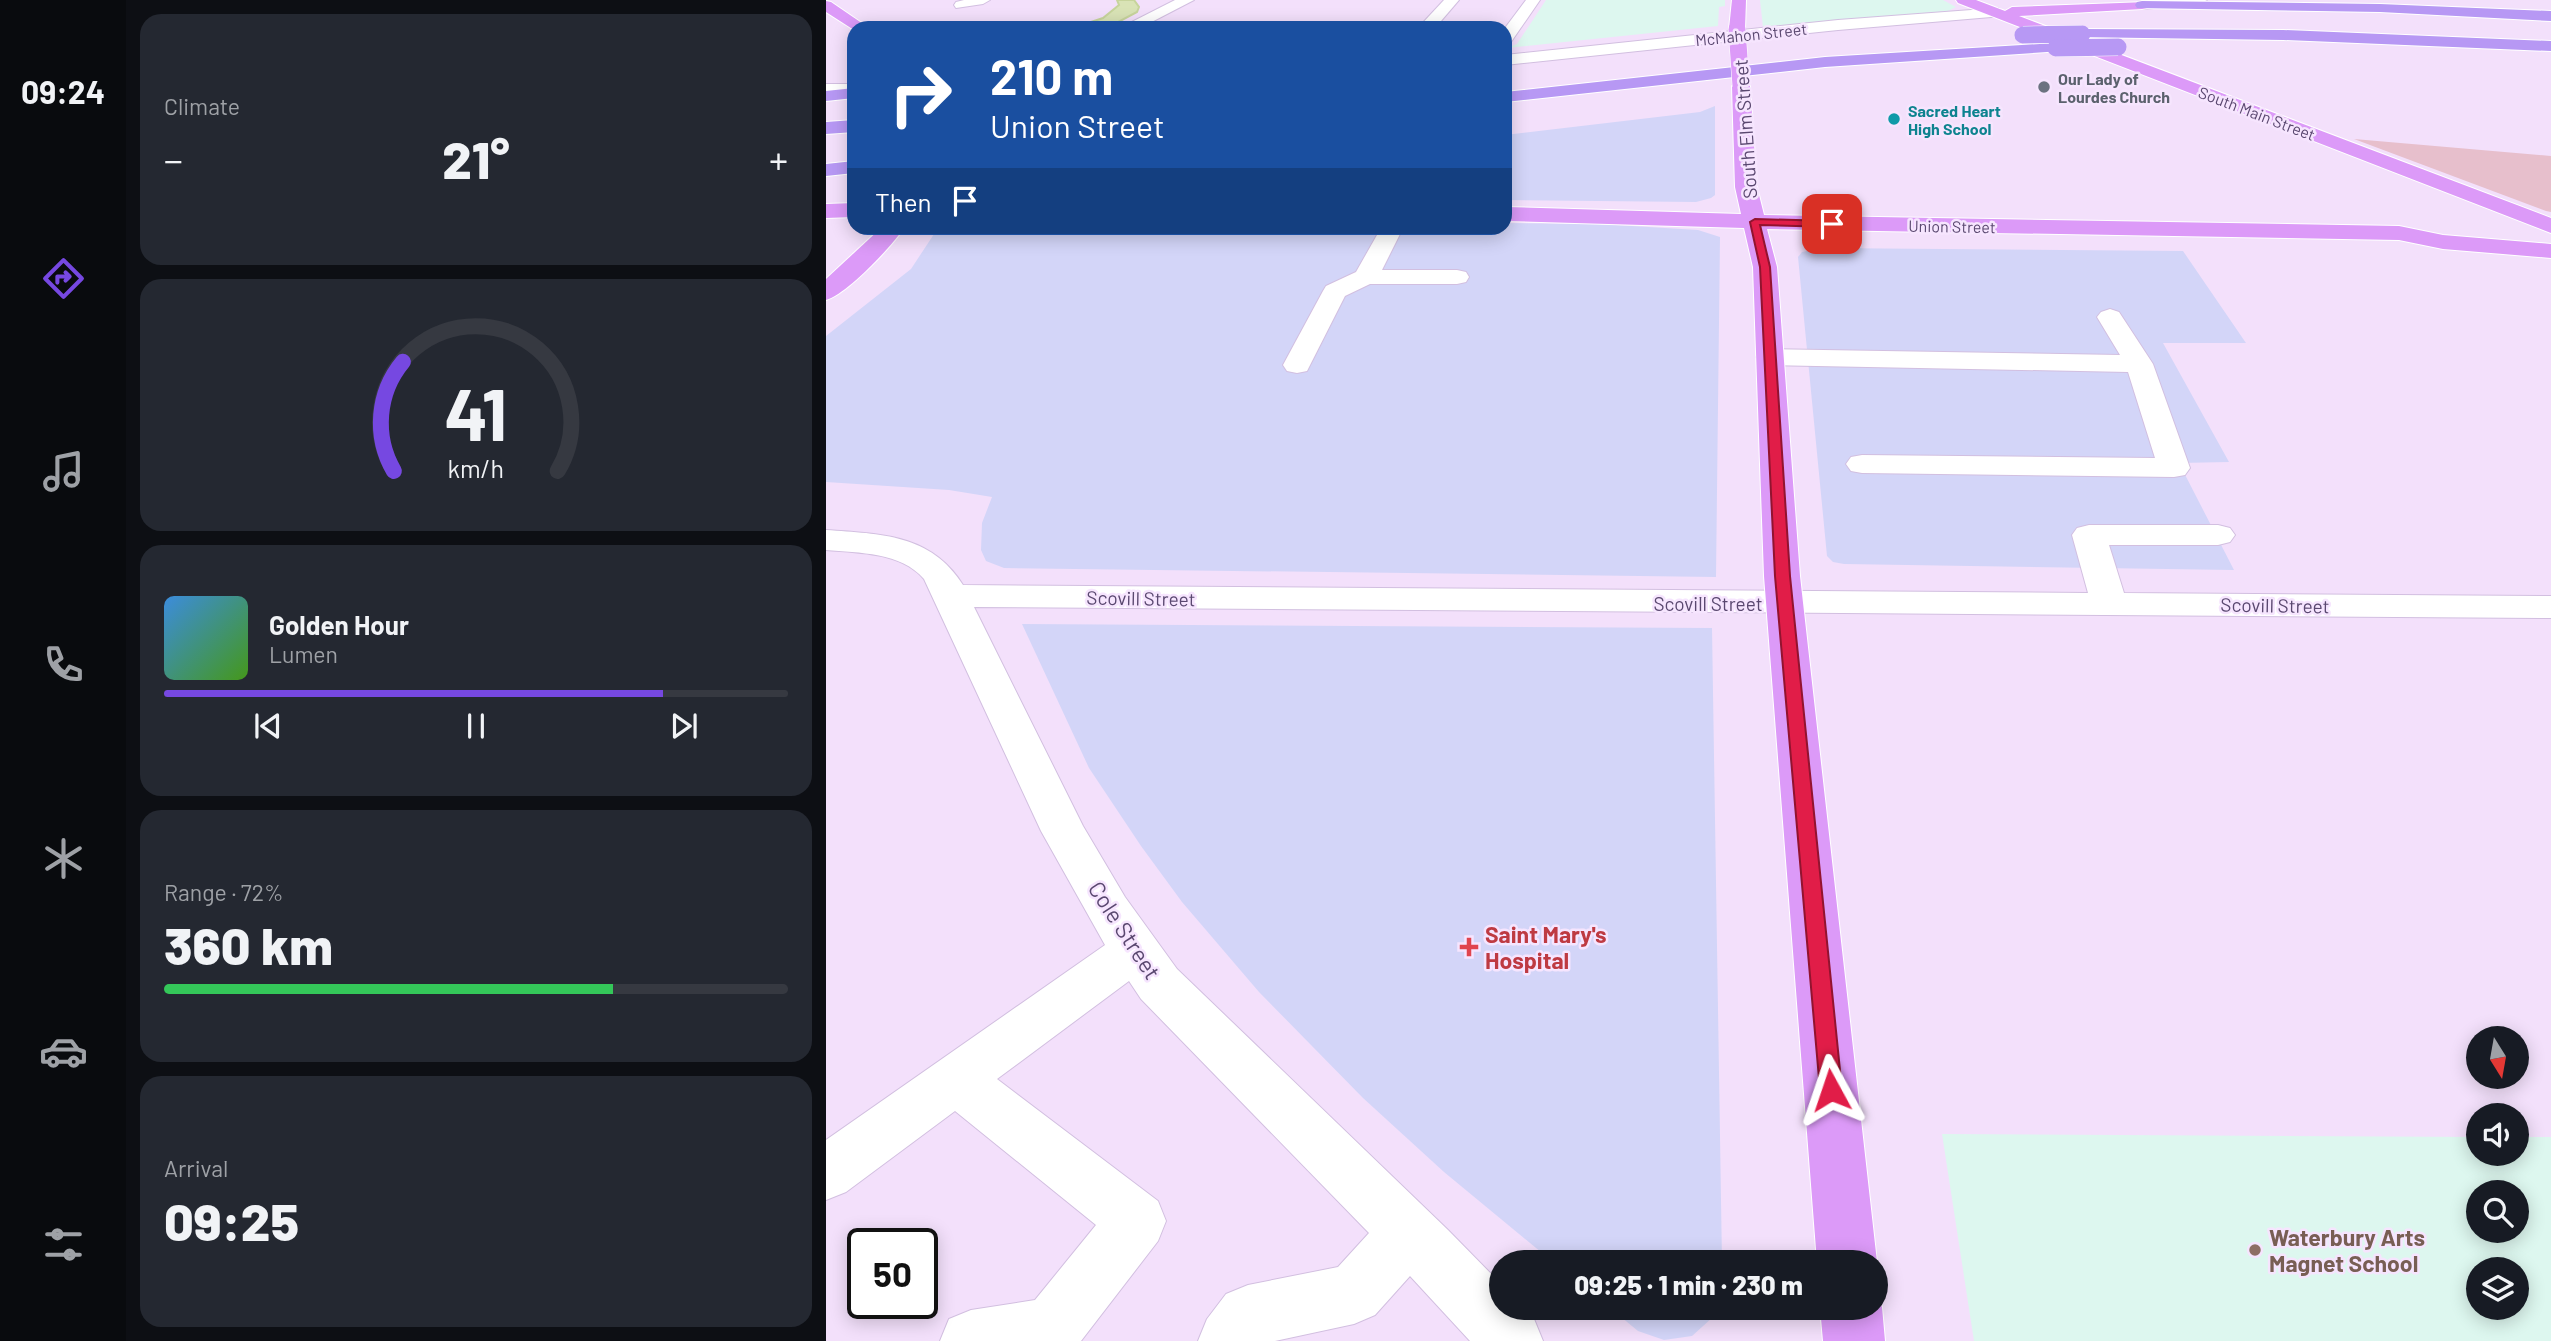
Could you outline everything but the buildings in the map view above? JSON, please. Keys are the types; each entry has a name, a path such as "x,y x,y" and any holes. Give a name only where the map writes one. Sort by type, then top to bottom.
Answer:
{"highway":[{"path":"2143,5 2380,8 2551,16"},
{"path":"2156,33 2228,27 2551,36"},
{"path":"1691,60 1877,43 2082,34 2308,36 2551,46"},
{"path":"2252,47 2290,52"},
{"path":"1512,96 1825,62 2056,48 2252,47 2551,59"},
{"path":"826,96 847,92"},
{"path":"826,128 847,126"},
{"path":"826,145 847,144"},
{"path":"826,170 847,168"}],"main road":[{"name":"South Elm Street","path":"1739,0 1737,29 1746,187 1765,267 1785,603 1846,1250"},
{"name":"South Main Street","path":"1963,0 2551,228"},
{"path":"826,5 851,21"},
{"path":"1998,13 2143,5"},
{"path":"826,211 847,210"},
{"name":"Union Street","path":"1512,214 1755,222 2399,233 2434,241 2551,251"},
{"name":"Union Street","path":"2399,233 2414,226 2431,225 2551,228"},
{"path":"826,292 886,235"},
{"path":"1852,1320 1854,1341"}],"street":[{"path":"961,5 984,0"},
{"path":"1143,21 1187,0"},
{"path":"1432,21 1452,0"},
{"path":"1513,36 1533,0"},
{"path":"2143,5 2200,0"},
{"name":"McMahon Street","path":"1512,59 1838,24 1998,13"},
{"path":"826,89 847,90"},
{"path":"1366,276 1388,235"},
{"path":"1297,365 1335,291 1366,276 1457,277"},
{"path":"1862,464 2174,468 2139,364 2110,317"},
{"path":"1770,357 2139,364"},
{"path":"2109,603 2089,535 2218,535"},
{"name":"Cole Street","path":"826,540 877,546 921,560 941,577 1042,788 1133,951 1159,984 1409,1233 1512,1341"},
{"name":"Scovill Street","path":"949,596 2551,607"},
{"path":"826,1173 1133,951"},
{"path":"956,1079 1137,1221 1051,1329 971,1341"},
{"path":"1229,1341 1248,1316 1354,1294 1409,1233"}],"shaded area":[{"path":"1117,0 1134,0 1139,7 1137,12 1120,21 1094,21 1103,18 1119,5"},
{"path":"1546,0 1725,0 1725,6 1719,7 1718,26 1512,47"},
{"path":"1760,0 1943,0 1956,7 1948,11 1763,27"},
{"path":"1715,106 1715,195 1711,198 1696,202 1512,200 1512,134 1700,112"},
{"path":"2354,139 2551,156 2551,212 2546,211"},
{"path":"1512,223 1599,224 1698,230 1720,237 1716,577 1004,568 986,561 981,550 982,523 992,497 949,490 826,482 826,336 911,269 933,235 1512,235"},
{"path":"1822,248 2183,251 2246,343 2163,343 2229,462 2179,463 2234,570 1833,562 1827,556 1798,257 1802,252"},
{"name":"Saint Mary's Hospital","path":"1022,624 1712,628 1722,1250 1538,1250 1444,1172 1363,1098 1259,992 1182,902 1089,768"},
{"name":"Waterbury Arts Magnet School","path":"1942,1134 2466,1137 2466,1166 2529,1166 2529,1137 2551,1137 2551,1341 1974,1341"},
{"path":"1625,1320 1710,1320 1692,1336 1664,1340 1638,1331"}],"place":[{"name":"Our Lady of Lourdes Church","path":"2044,87"},
{"name":"Sacred Heart High School","path":"1894,119"},
{"name":"Saint Mary's Hospital","path":"1469,947"},
{"name":"Waterbury Arts Magnet School","path":"2255,1250"}],"route":[{"path":"1831,1090 1782,576 1765,267 1755,222 1832,224"}]}
